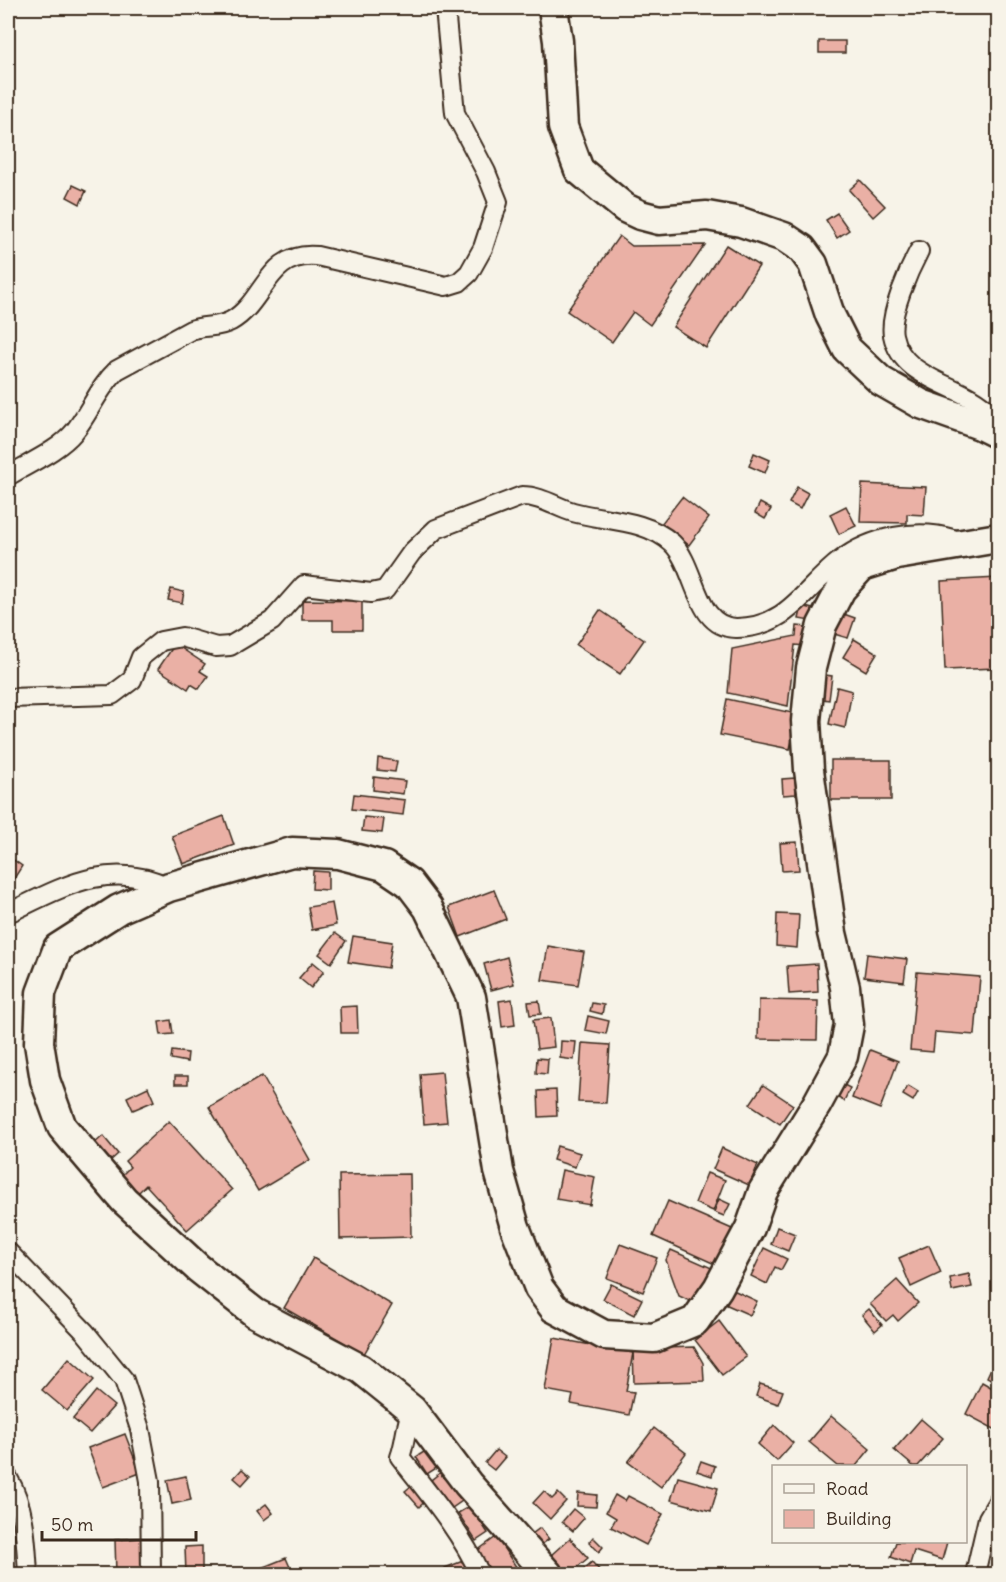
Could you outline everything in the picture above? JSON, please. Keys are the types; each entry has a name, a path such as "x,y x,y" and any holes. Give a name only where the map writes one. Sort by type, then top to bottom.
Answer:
{"main road":[{"path":"553,8 558,41 563,127 579,170 624,208 640,215 660,220 707,216 741,222 784,237 802,249 813,264 830,315 847,349 881,381 921,404 994,432"},
{"path":"548,1575 468,1484 412,1410 361,1369 255,1313 198,1268 124,1200 62,1127 45,1080 39,1043 41,993 58,948 119,909 169,887 292,852 338,854 384,866 409,883 428,908 471,997 499,1171 515,1227 539,1288 554,1308 604,1335 654,1338 695,1321 718,1288 750,1228 763,1191 817,1104 843,1056 849,1024 845,987 832,933 808,770 806,721 811,668 822,625 841,589 862,566 897,555 999,538"}],"street":[{"path":"8,477 64,442 93,404 107,379 117,370 191,330 202,326 218,326 233,320 272,273 289,259 305,255 317,256 446,286 459,282 469,273 483,248 498,202 486,172 455,113 445,8"},
{"path":"919,251 897,310 893,334 910,363 929,378 972,400 988,412 994,432"},
{"path":"8,698 112,695 132,680 141,657 162,641 182,637 216,647 230,646 272,621 304,585 378,592 385,590 412,552 436,529 448,522 522,496 532,496 566,510 618,520 656,532 679,551 690,569 709,615 715,622 726,627 739,628 774,620 789,611 842,559 888,538 910,534 928,535 971,544"},
{"path":"8,913 76,881 100,875 148,877 169,887"},
{"path":"8,1252 85,1332 124,1380 140,1429 150,1481 151,1575"},
{"path":"412,1410 400,1457 439,1508 474,1560 480,1575"},
{"path":"8,1478 17,1495 26,1538 28,1575"},
{"path":"975,1575 988,1518 999,1501"}],"building":[{"path":"819,41 845,41 845,53 819,53"},
{"path":"860,180 885,206 873,217 849,190"},
{"path":"73,185 86,191 80,204 67,197"},
{"path":"837,213 849,230 837,238 826,220"},
{"path":"619,236 632,246 705,245 650,325 633,312 612,342 567,311"},
{"path":"726,245 759,266 706,348 673,327"},
{"path":"754,453 770,460 765,473 749,466"},
{"path":"862,484 926,487 924,515 907,514 907,523 860,522"},
{"path":"797,487 808,493 800,509 789,503"},
{"path":"682,497 709,518 689,545 661,524"},
{"path":"760,503 771,509 765,519 755,513"},
{"path":"846,506 856,526 839,534 830,514"},
{"path":"998,578 998,668 945,670 941,581"},
{"path":"171,589 184,592 182,603 168,600"},
{"path":"302,600 362,601 362,630 333,630 333,620 302,620"},
{"path":"802,606 813,609 810,621 799,619"},
{"path":"600,610 644,640 620,674 576,645"},
{"path":"841,613 855,618 848,638 834,634"},
{"path":"797,626 807,627 806,646 795,645 788,706 728,693 732,649 796,636"},
{"path":"854,639 877,653 866,671 843,657"},
{"path":"175,644 205,664 200,671 208,676 199,689 191,684 188,689 158,669"},
{"path":"818,674 832,676 829,700 815,698"},
{"path":"837,687 852,691 845,728 829,724"},
{"path":"727,699 797,714 790,749 720,735"},
{"path":"378,758 397,761 395,772 377,770"},
{"path":"831,760 891,760 891,800 831,800"},
{"path":"374,777 405,781 403,794 373,790"},
{"path":"795,778 796,794 783,795 782,779"},
{"path":"354,794 405,800 403,815 352,809"},
{"path":"224,816 234,845 183,864 172,836"},
{"path":"364,817 384,819 382,833 362,831"},
{"path":"797,842 799,870 782,871 780,843"},
{"path":"8,856 22,866 8,888"},
{"path":"313,871 328,872 328,890 312,889"},
{"path":"494,890 506,919 460,937 449,907"},
{"path":"332,903 336,925 312,930 308,907"},
{"path":"777,914 799,915 797,948 776,946"},
{"path":"335,933 346,941 331,963 319,954"},
{"path":"353,936 392,942 388,968 348,962"},
{"path":"548,946 584,952 578,985 542,980"},
{"path":"867,954 907,959 904,982 864,977"},
{"path":"507,957 514,984 491,990 484,964"},
{"path":"313,962 324,971 311,988 299,978"},
{"path":"817,964 818,992 789,994 787,966"},
{"path":"917,972 980,977 975,1035 935,1032 933,1052 910,1050"},
{"path":"512,999 515,1025 502,1027 499,1001"},
{"path":"759,1000 818,1001 817,1040 758,1039"},
{"path":"539,1001 541,1014 530,1015 528,1002"},
{"path":"592,1003 604,1005 602,1014 590,1011"},
{"path":"357,1006 358,1033 341,1033 340,1007"},
{"path":"588,1016 609,1021 606,1034 585,1030"},
{"path":"551,1018 554,1047 537,1049 533,1020"},
{"path":"171,1020 173,1034 161,1035 159,1022"},
{"path":"561,1041 576,1042 574,1060 560,1058"},
{"path":"582,1043 610,1045 606,1103 578,1102"},
{"path":"870,1050 898,1061 880,1109 852,1098"},
{"path":"172,1051 188,1053 187,1062 171,1059"},
{"path":"537,1058 548,1059 547,1074 536,1073"},
{"path":"442,1072 447,1122 424,1124 420,1074"},
{"path":"175,1076 188,1076 188,1084 175,1084"},
{"path":"262,1076 310,1160 258,1191 209,1107"},
{"path":"840,1083 850,1088 844,1101 834,1096"},
{"path":"763,1085 793,1105 780,1124 750,1104"},
{"path":"908,1086 918,1092 913,1101 903,1095"},
{"path":"148,1087 154,1101 133,1110 127,1097"},
{"path":"556,1090 557,1116 539,1117 538,1091"},
{"path":"169,1121 232,1190 187,1230 146,1185 138,1193 122,1175 130,1167 125,1161"},
{"path":"103,1136 118,1154 109,1162 94,1144"},
{"path":"557,1146 580,1153 575,1167 553,1160"},
{"path":"722,1148 758,1165 749,1185 713,1169"},
{"path":"562,1170 595,1177 590,1205 556,1199"},
{"path":"707,1173 725,1180 713,1211 695,1203"},
{"path":"410,1174 411,1237 340,1239 339,1175"},
{"path":"719,1199 730,1204 724,1216 714,1212"},
{"path":"668,1201 732,1229 717,1265 653,1236"},
{"path":"777,1227 795,1234 788,1251 771,1244"},
{"path":"620,1244 657,1258 643,1292 607,1278"},
{"path":"929,1245 941,1273 911,1287 899,1258"},
{"path":"764,1248 787,1259 781,1270 775,1267 767,1284 751,1276"},
{"path":"671,1250 714,1269 702,1294 697,1292 692,1302 679,1296 666,1260"},
{"path":"313,1258 392,1305 364,1354 284,1308"},
{"path":"969,1274 972,1287 952,1291 950,1278"},
{"path":"897,1280 918,1303 898,1321 893,1315 886,1321 870,1304"},
{"path":"611,1284 642,1299 634,1315 603,1299"},
{"path":"731,1289 757,1301 750,1315 725,1304"},
{"path":"869,1309 882,1325 875,1331 862,1315"},
{"path":"719,1321 746,1357 722,1375 695,1340"},
{"path":"554,1338 633,1353 626,1391 634,1392 629,1415 571,1404 573,1395 545,1390"},
{"path":"694,1347 703,1363 704,1381 634,1383 633,1349"},
{"path":"69,1358 94,1380 67,1411 42,1390"},
{"path":"992,1366 998,1370 998,1383 987,1377"},
{"path":"982,1382 998,1391 998,1431 966,1414"},
{"path":"760,1384 783,1391 778,1404 756,1396"},
{"path":"96,1391 114,1406 90,1433 73,1419"},
{"path":"831,1416 870,1449 857,1465 837,1465 809,1442"},
{"path":"921,1419 943,1438 919,1465 912,1465 894,1450"},
{"path":"774,1425 793,1443 777,1461 758,1444"},
{"path":"654,1428 686,1453 661,1487 628,1462"},
{"path":"125,1434 140,1473 103,1487 88,1448"},
{"path":"427,1450 438,1467 427,1474 416,1457"},
{"path":"496,1450 505,1457 494,1470 485,1463"},
{"path":"701,1461 715,1466 712,1476 697,1471"},
{"path":"242,1469 250,1476 242,1485 234,1478"},
{"path":"441,1472 462,1501 452,1508 431,1480"},
{"path":"186,1476 191,1500 172,1504 167,1480"},
{"path":"678,1477 718,1488 711,1511 671,1500"},
{"path":"415,1483 428,1499 419,1507 405,1491"},
{"path":"544,1491 552,1499 558,1493 566,1501 550,1519 533,1503"},
{"path":"578,1493 597,1495 596,1507 577,1506"},
{"path":"615,1495 625,1501 628,1496 663,1514 646,1545 611,1527 616,1518 606,1512"},
{"path":"266,1504 273,1513 264,1520 257,1511"},
{"path":"470,1506 488,1533 476,1541 458,1513"},
{"path":"573,1509 584,1518 573,1531 562,1522"},
{"path":"540,1528 549,1539 541,1545 532,1534"},
{"path":"496,1537 521,1574 493,1574 477,1551"},
{"path":"593,1537 603,1547 599,1552 589,1542"},
{"path":"141,1538 143,1574 116,1574 115,1540"},
{"path":"570,1538 588,1558 569,1574 551,1555"},
{"path":"896,1543 947,1543 942,1560 914,1551 910,1564 891,1557"},
{"path":"202,1546 202,1574 186,1574 185,1547"},
{"path":"286,1558 293,1574 246,1574"},
{"path":"463,1561 469,1574 447,1574 445,1568"},
{"path":"592,1562 603,1574 578,1574"}]}
